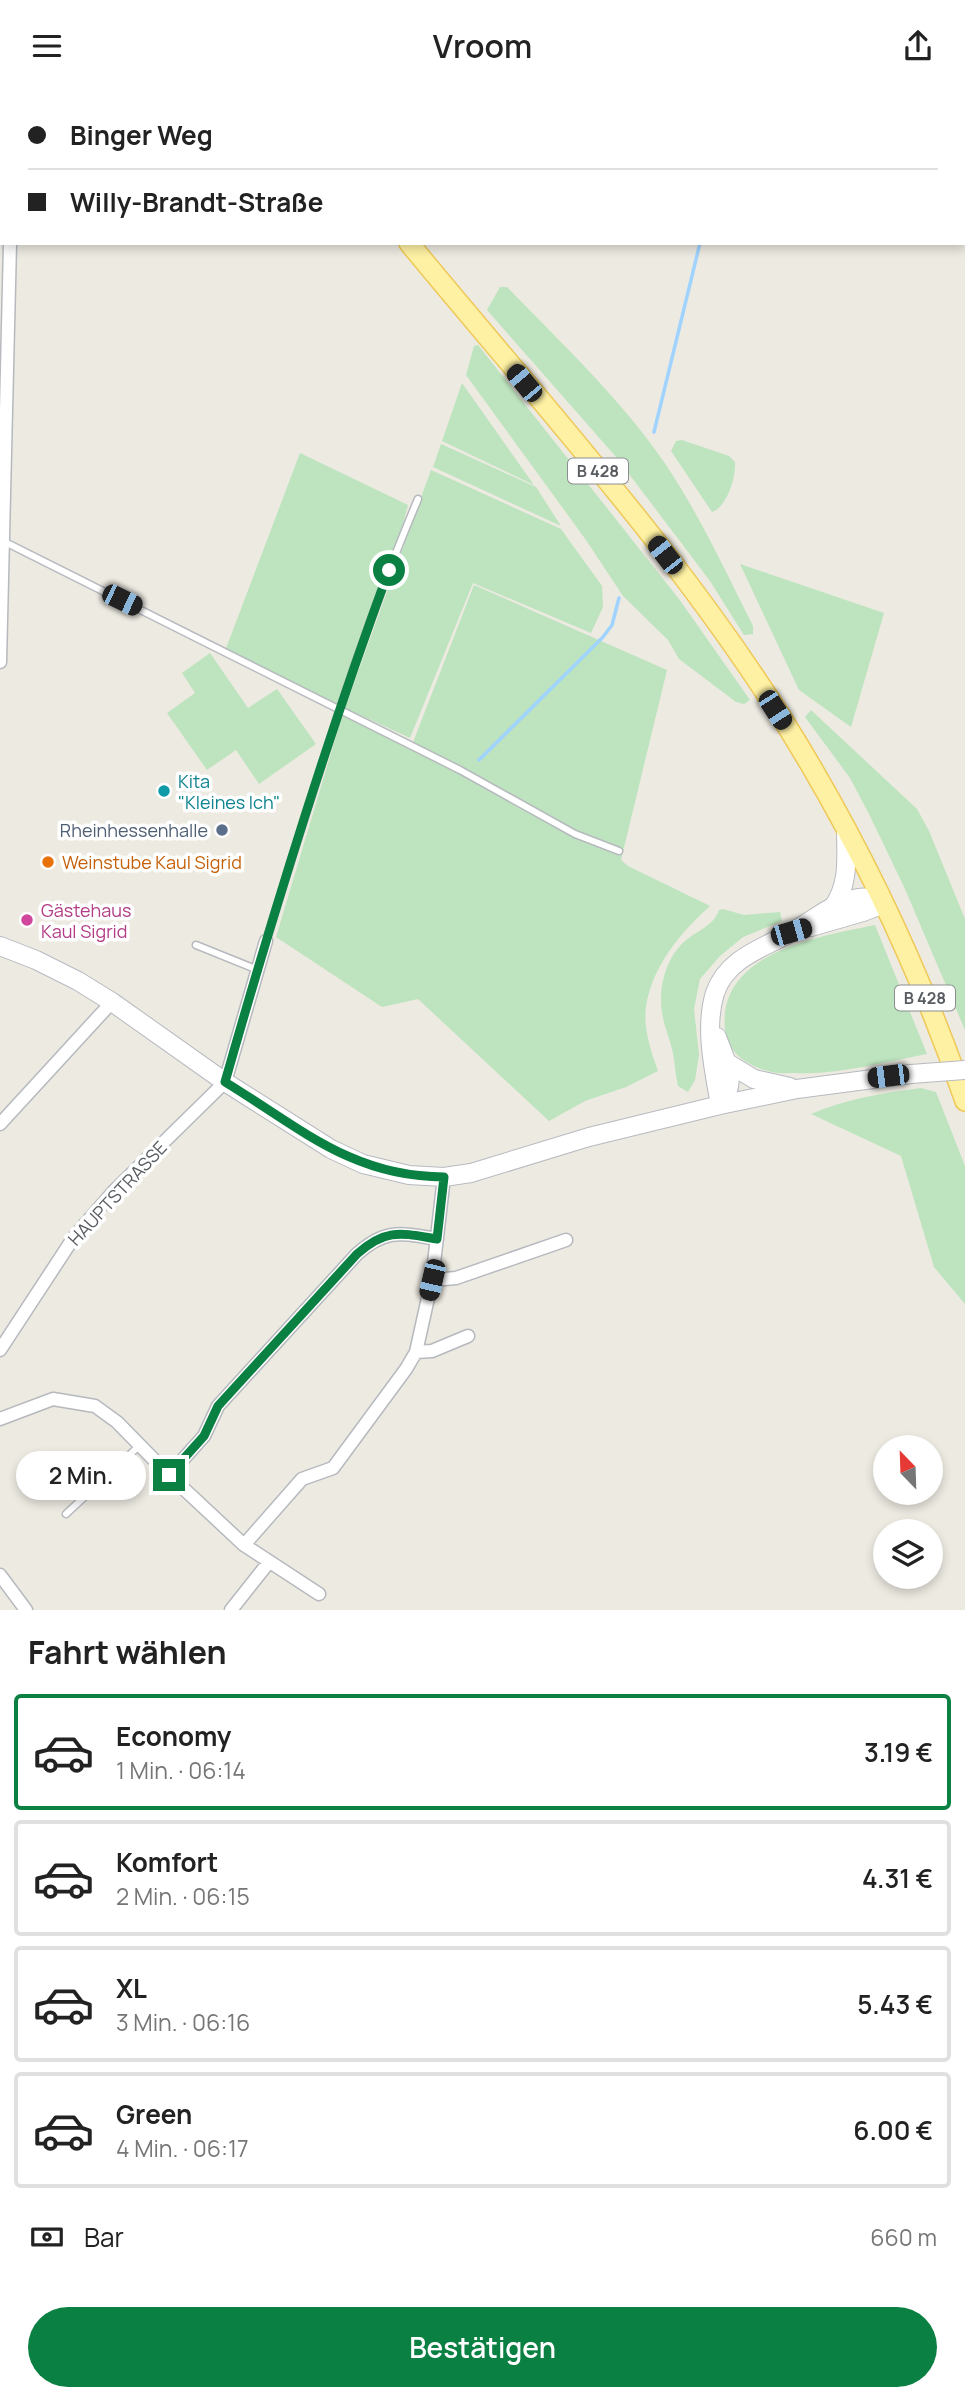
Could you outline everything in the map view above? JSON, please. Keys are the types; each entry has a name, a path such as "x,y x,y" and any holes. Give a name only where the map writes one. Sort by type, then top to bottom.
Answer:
{"main road":[{"name":"B 428","path":"411,245 632,512 699,599 810,764 884,904 926,999 965,1101"},
{"path":"833,907 845,884 846,828"},
{"path":"720,1105 713,1064 711,1021 718,986 730,969 756,949 833,907 860,897 884,904"},
{"path":"791,932 884,904"},
{"path":"0,946 58,970 112,1002 225,1082 316,1140 346,1157 394,1173 444,1177 481,1171 589,1136 720,1105 797,1089 965,1070"},
{"path":"711,1021 726,1062 730,1086 720,1105"},
{"path":"726,1062 754,1079 797,1089"}],"street":[{"path":"0,662 4,395 10,245"},
{"path":"225,1082 266,941"},
{"path":"0,1124 112,1002"},
{"name":"HAUPTSTRASSE","path":"0,1350 74,1237 115,1190 225,1082"},
{"path":"244,1545 302,1479 333,1468 416,1352 432,1280 444,1177"},
{"path":"169,1475 204,1436 218,1406 372,1240 384,1235 402,1233 437,1239"},
{"path":"432,1280 456,1278 566,1240"},
{"path":"416,1352 432,1351 468,1336"},
{"path":"0,1419 53,1399 95,1406 117,1422 244,1545 319,1594"},
{"path":"231,1610 269,1562"},
{"path":"0,1575 26,1610"}],"lane":[{"path":"266,941 339,709 396,551 418,499"},
{"path":"3,541 460,770 575,834 619,851"},
{"path":"196,945 257,970"},
{"path":"66,1514 140,1445"}],"green space":[{"path":"500,287 507,287 569,350 647,438 700,522 753,626 753,634 744,635 710,581 617,458 487,310"},
{"path":"478,345 679,599 750,700 744,704 736,702 679,659 668,640 623,596 586,540 466,375 474,346"},
{"path":"462,383 534,485 442,441"},
{"path":"682,440 729,456 735,462 730,491 722,504 712,512 671,451 676,441"},
{"path":"441,444 536,487 561,526 433,467"},
{"path":"300,453 408,505 396,551 339,709 225,651"},
{"path":"431,470 561,529 602,586 603,607 591,633 473,583 410,738 345,708"},
{"path":"740,564 884,613 851,727 799,690"},
{"path":"474,585 667,670 621,860 628,866 710,906 669,951 649,992 646,1023 650,1048 658,1071 626,1087 585,1101 549,1121 418,999 382,1007 276,937 343,713 410,750"},
{"path":"210,653 248,708 277,689 316,744 259,784 236,750 207,770 167,713 195,693 182,673"},
{"path":"811,710 917,809 929,831 965,919 965,1030 905,889 869,814 850,778 805,717"},
{"path":"723,909 744,915 780,912 782,921 743,937 720,956 700,979 694,1009 699,1055 695,1080 688,1092 678,1086 662,1012 662,984 672,956"},
{"path":"875,925 927,1054 845,1070 781,1073 753,1066 734,1051 725,1030 727,1004 737,982 754,966 800,943"},
{"path":"921,1088 936,1092 965,1166 965,1304 934,1267 901,1156 811,1114 865,1097"}],"waterway":[{"path":"654,432 700,245"},
{"path":"479,760 603,637 612,625 619,598"}],"place":[{"name":"Kita \"Kleines Ich\"","path":"164,791"},
{"name":"Rheinhessenhalle","path":"222,830"},
{"name":"Weinstube Kaul Sigrid","path":"48,862"},
{"name":"Gästehaus Kaul Sigrid","path":"27,920"}],"route":[{"path":"169,1475 204,1436 218,1406 372,1240 384,1235 402,1233 437,1239 444,1177 394,1173 346,1157 225,1082 339,709 389,570"}]}
